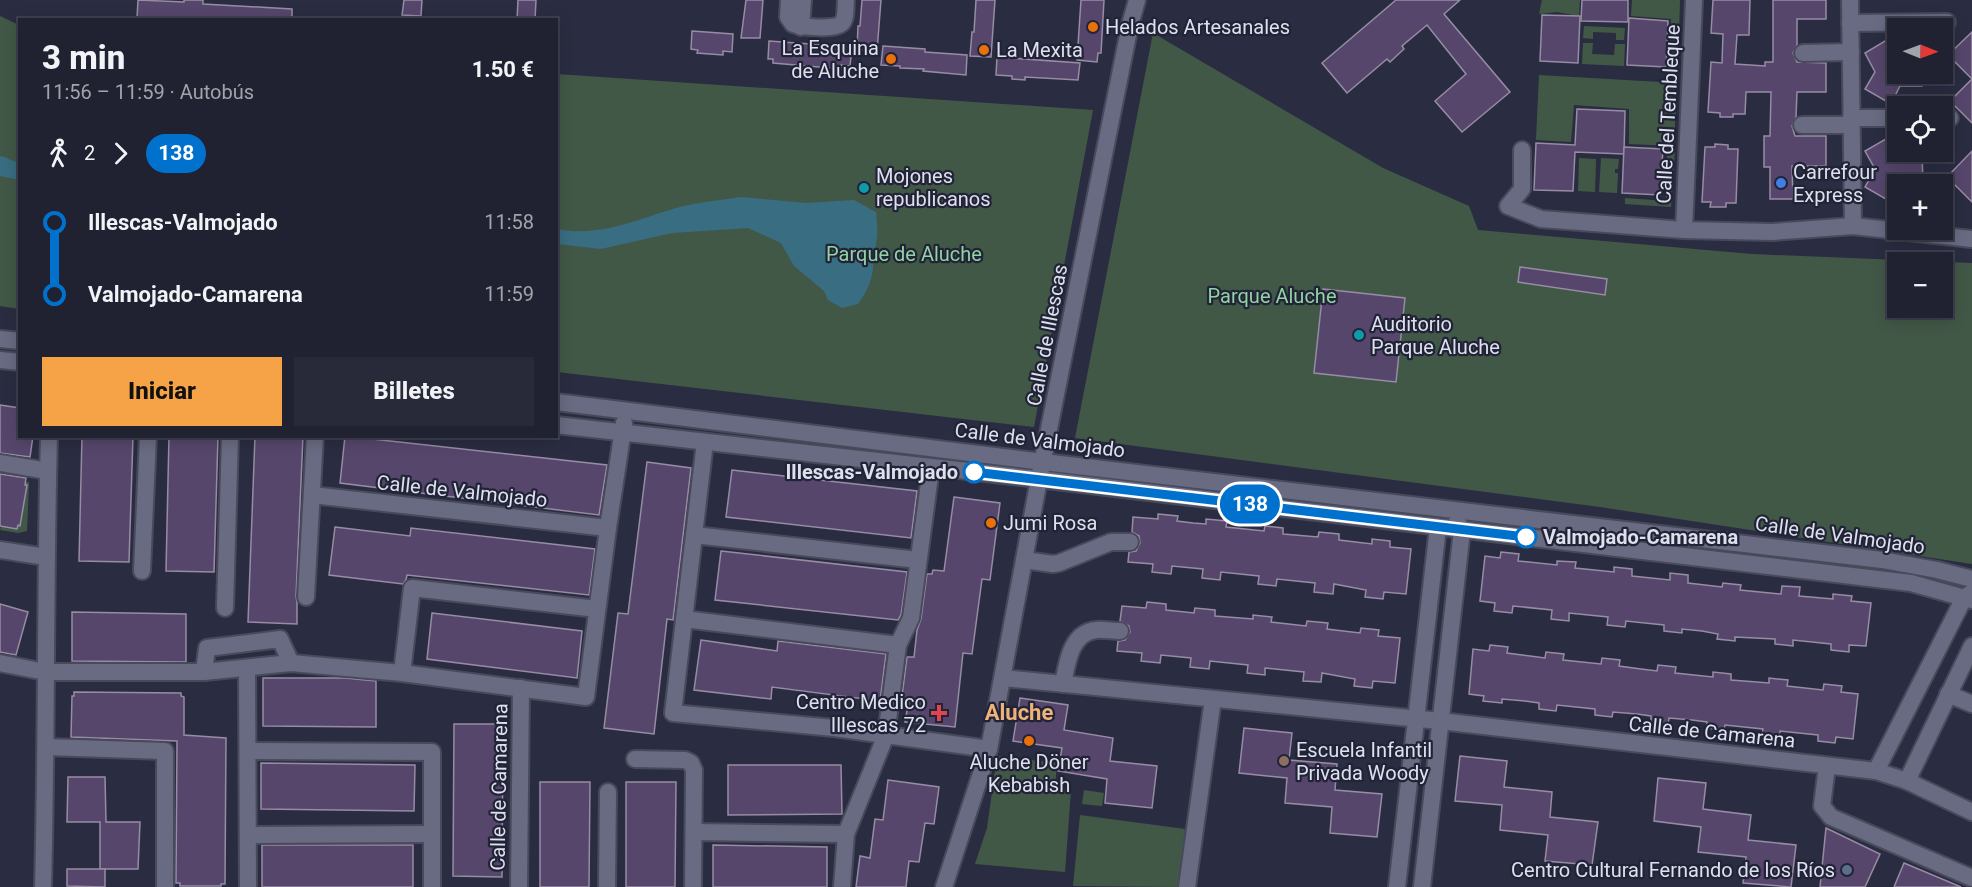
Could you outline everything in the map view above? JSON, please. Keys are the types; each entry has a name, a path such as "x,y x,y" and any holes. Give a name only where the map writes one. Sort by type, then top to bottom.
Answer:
{"street":[{"path":"789,0 788,17 793,24 801,27 840,25 845,16 846,0"},
{"path":"801,27 803,0"},
{"name":"Calle de Illescas","path":"944,887 988,749 1039,479 1130,25 1137,0"},
{"name":"Calle del Tembleque","path":"1684,230 1694,0"},
{"path":"1850,0 1853,225"},
{"path":"1850,23 1887,23"},
{"path":"1803,53 1851,52"},
{"path":"1802,125 1887,119"},
{"name":"Calle del Tembleque","path":"1522,150 1522,189 1509,206 1541,219 1684,230 1772,232 1853,225 1972,239"},
{"path":"0,339 18,341"},
{"path":"0,360 18,362"},
{"name":"Calle de Valmojado","path":"558,402 1043,462 1882,560 1972,579"},
{"path":"0,663 45,672 204,672 291,663 402,673 586,697 608,528 624,433 625,410"},
{"name":"Calle de Valmojado","path":"558,425 1039,479 1911,583 1969,597 1876,771"},
{"path":"44,887 49,438"},
{"path":"142,571 148,438"},
{"path":"225,608 230,438"},
{"path":"306,597 315,438"},
{"path":"705,442 673,713 886,735 988,749"},
{"path":"0,463 48,471"},
{"path":"842,887 846,834 886,735 898,645 911,618 931,468"},
{"name":"Calle de Valmojado","path":"312,495 608,528"},
{"path":"1422,887 1462,530 1451,509"},
{"path":"1397,887 1438,527"},
{"path":"694,535 918,560"},
{"path":"1024,560 1059,563 1111,542 1130,542"},
{"path":"0,550 46,558"},
{"path":"402,673 412,588 597,609"},
{"path":"684,619 898,645"},
{"path":"1062,684 1070,653 1085,633 1096,630 1120,631"},
{"path":"204,672 207,648 280,639 291,663"},
{"path":"1908,781 1972,646"},
{"path":"247,668 248,887"},
{"path":"1003,678 1416,720"},
{"name":"Calle de Camarena","path":"519,887 521,688"},
{"path":"1948,694 1972,704"},
{"path":"1187,887 1213,699"},
{"name":"Calle de Camarena","path":"1416,720 1876,771 1908,781 1972,812"},
{"path":"46,747 165,751 165,887"},
{"path":"248,751 432,752 432,887"},
{"path":"635,759 685,760 691,763 694,770 693,887"},
{"path":"1827,766 1821,806 1831,817 1972,878"},
{"path":"607,887 608,792"},
{"path":"694,832 846,834"},
{"path":"249,835 432,834"}],"green space":[{"path":"1542,0 1580,0 1579,16 1557,12 1539,14"},
{"path":"1632,0 1680,0 1678,67 1669,66 1671,19 1631,16"},
{"path":"0,16 18,25 18,309 0,306"},
{"path":"1584,26 1625,28 1624,40 1616,40 1616,33 1593,32 1593,39 1583,38"},
{"name":"Parque Aluche","path":"1153,33 1383,168 1469,206 1478,230 1752,254 1887,260 1887,318 1953,318 1953,262 1972,263 1972,564 1600,507 1075,438"},
{"path":"1583,43 1593,43 1592,54 1614,55 1615,44 1625,44 1624,66 1582,64"},
{"name":"Parque de Aluche","path":"558,74 1093,110 1034,427 558,372"},
{"path":"1539,75 1677,83 1674,146 1629,144 1629,109 1574,105 1571,142 1536,140"},
{"path":"1667,150 1675,150 1671,207 1625,204 1625,198 1666,201"},
{"path":"1579,158 1596,159 1595,192 1578,191"},
{"path":"1601,158 1619,159 1618,169 1615,169 1615,173 1618,173 1617,193 1599,192"},
{"path":"25,482 29,482 27,531 18,533 0,530 1,526 20,525"},
{"path":"997,756 1057,763 1055,787 1071,790 1065,872 975,864 987,828"},
{"path":"1084,790 1104,793 1102,806 1082,804"},
{"path":"1080,815 1185,829 1178,887 1073,886"}],"water":[{"path":"0,156 18,162 18,180 0,176"},
{"path":"741,197 806,203 854,200 876,212 877,234 873,269 868,288 858,304 842,308 828,300 824,291 794,266 781,243 748,228 672,233 601,249 558,244 558,229 589,231 604,229 703,202"}],"building":[{"path":"138,0 184,2 184,0 203,0 203,4 292,9 292,18 137,18"},
{"path":"404,0 422,0 421,16 402,15"},
{"path":"518,0 536,0 535,18 517,18"},
{"path":"746,0 763,0 760,38 741,38"},
{"path":"862,0 881,0 877,51 857,50"},
{"path":"976,0 995,0 991,57 970,56"},
{"path":"1081,0 1104,0 1101,53 1098,53 1097,62 1077,60"},
{"path":"1396,0 1460,0 1444,14 1510,92 1462,132 1435,101 1466,74 1427,25 1402,46 1404,49 1390,62 1387,59 1347,93 1322,63"},
{"path":"1582,0 1628,0 1628,22 1581,21"},
{"path":"1713,0 1750,0 1749,35 1737,35 1735,64 1765,66 1765,62 1773,62 1773,0 1826,0 1826,19 1797,19 1797,45 1793,53 1797,62 1826,63 1826,92 1797,92 1796,117 1792,126 1795,136 1826,136 1826,166 1792,166 1793,199 1770,199 1770,167 1764,167 1764,136 1770,136 1771,92 1746,92 1745,114 1720,117 1720,113 1708,112 1711,62 1722,63 1723,34 1711,33"},
{"path":"1542,15 1580,16 1578,63 1540,61"},
{"path":"1629,18 1668,21 1666,67 1627,65"},
{"path":"692,31 733,34 732,52 723,51 723,55 697,53 698,50 691,49"},
{"path":"1972,32 1972,79 1953,60 1953,50"},
{"path":"1887,40 1887,84 1922,84 1922,86 1900,86 1895,96 1887,96 1887,102 1865,89 1875,72 1865,53"},
{"path":"769,41 852,47 850,66 841,65 841,69 773,63 773,59 768,59"},
{"path":"883,46 967,55 966,75 881,65"},
{"path":"997,57 1080,63 1078,80 1025,77 1025,80 996,75"},
{"path":"1972,79 1972,123 1953,104 1953,98"},
{"path":"1577,109 1625,111 1624,154 1575,152 1573,191 1534,190 1536,143 1575,145"},
{"path":"1887,138 1887,162 1922,162 1923,174 1887,174 1887,200 1865,187 1875,169 1865,151"},
{"path":"1715,144 1728,145 1728,149 1738,149 1736,203 1726,203 1726,207 1710,207 1711,202 1702,202 1705,147 1715,147"},
{"path":"1624,147 1663,149 1660,195 1622,193"},
{"path":"1972,151 1972,202 1953,183 1953,174 1950,174"},
{"path":"1520,267 1607,279 1605,295 1518,282"},
{"name":"Auditorio Parque Aluche","path":"1323,289 1405,298 1396,382 1314,373"},
{"path":"0,405 18,408 18,438 33,438 30,457 0,453"},
{"path":"82,438 133,438 129,562 79,561"},
{"path":"169,438 218,438 214,572 166,571"},
{"path":"255,438 303,438 296,596 297,624 248,622"},
{"path":"345,438 363,438 607,465 599,515 340,483"},
{"path":"647,462 691,468 673,620 667,619 654,734 604,728 618,613 628,614"},
{"path":"732,470 917,491 911,538 726,517"},
{"path":"0,474 26,478 25,485 27,485 20,526 18,525 17,529 0,526"},
{"path":"954,497 1000,503 990,580 982,579 972,654 963,653 955,727 905,722 908,705 901,704 907,657 914,657 927,574 932,574 933,570 944,571"},
{"path":"1158,514 1178,516 1177,521 1193,523 1206,524 1206,519 1227,521 1226,527 1264,531 1265,526 1283,528 1283,534 1318,537 1319,532 1339,534 1339,540 1372,544 1372,539 1390,541 1390,547 1411,549 1406,594 1384,592 1383,599 1365,597 1366,590 1334,584 1333,594 1314,592 1315,583 1277,579 1276,586 1258,584 1259,576 1221,572 1220,580 1202,578 1203,569 1172,566 1171,574 1152,572 1153,564 1128,562 1129,552 1136,551 1140,543 1139,536 1132,532 1133,517 1158,519"},
{"path":"335,527 410,536 411,528 595,549 589,595 407,575 403,584 329,575"},
{"path":"721,551 907,572 901,615 898,620 715,600"},
{"path":"1501,552 1519,554 1518,561 1557,565 1557,561 1576,562 1575,568 1614,572 1614,567 1632,569 1632,576 1670,580 1670,573 1688,575 1688,583 1722,587 1723,583 1741,585 1740,590 1781,594 1782,586 1800,587 1799,596 1833,599 1833,594 1852,596 1851,601 1871,603 1866,646 1849,645 1849,652 1831,650 1831,644 1793,640 1793,646 1775,644 1775,639 1735,637 1735,641 1717,639 1718,634 1702,631 1682,629 1682,633 1664,631 1664,625 1626,621 1625,627 1607,625 1608,617 1569,613 1569,621 1551,619 1552,610 1513,606 1512,613 1494,611 1495,603 1480,601 1485,556 1500,558"},
{"path":"1147,602 1166,604 1166,610 1194,613 1195,608 1215,610 1215,616 1253,619 1253,615 1272,617 1271,622 1306,626 1307,621 1328,623 1327,629 1360,633 1361,628 1379,630 1378,636 1400,638 1395,683 1373,681 1372,688 1354,686 1355,679 1322,673 1321,682 1303,681 1304,672 1265,668 1265,675 1247,673 1248,665 1210,661 1209,669 1190,667 1191,658 1161,655 1160,663 1141,661 1142,653 1117,651 1118,641 1125,640 1130,632 1129,626 1120,621 1122,606 1146,608"},
{"path":"0,604 28,612 16,655 0,652"},
{"path":"72,612 186,614 186,662 72,661"},
{"path":"432,613 582,631 577,678 427,659"},
{"path":"701,640 777,651 778,641 886,654 880,701 772,687 771,699 694,690"},
{"path":"1490,645 1508,647 1507,653 1545,658 1546,652 1564,654 1563,660 1601,664 1602,658 1620,660 1619,666 1657,671 1658,665 1676,667 1675,673 1713,677 1713,672 1731,674 1731,680 1769,683 1769,678 1788,680 1787,686 1823,690 1824,684 1842,686 1841,692 1858,694 1853,739 1836,737 1835,743 1818,741 1818,735 1780,731 1780,737 1762,735 1763,729 1725,725 1724,730 1706,728 1707,722 1692,720 1669,718 1668,724 1651,722 1651,716 1637,714 1613,712 1612,717 1595,715 1595,709 1557,705 1556,711 1539,709 1539,703 1525,701 1502,699 1502,703 1483,701 1484,696 1469,694 1473,649 1489,651"},
{"path":"263,678 345,678 376,681 376,727 263,726"},
{"path":"74,692 181,693 184,697 184,735 226,738 225,884 221,886 180,886 180,883 176,883 177,741 71,737"},
{"path":"1020,698 1068,705 1064,730 1113,738 1110,761 1157,766 1152,808 1105,803 1107,779 1058,771 1062,748 1013,741"},
{"path":"454,724 503,724 502,877 453,876"},
{"path":"1244,728 1292,733 1289,760 1337,764 1335,790 1382,794 1377,837 1330,833 1332,807 1285,803 1287,778 1239,773"},
{"path":"1460,756 1507,761 1504,787 1552,792 1550,817 1598,822 1592,865 1545,861 1548,835 1500,830 1502,805 1455,801"},
{"path":"261,763 415,765 414,811 261,809"},
{"path":"728,765 841,765 842,814 728,815"},
{"path":"68,777 105,777 106,822 140,822 138,869 100,869 100,822 67,822"},
{"path":"1658,778 1706,783 1703,809 1751,815 1748,840 1796,845 1791,887 1743,883 1746,857 1698,852 1701,827 1654,821"},
{"path":"888,780 939,787 934,824 925,823 919,862 909,861 906,887 856,887 860,856 870,858 875,819 883,820"},
{"path":"540,782 590,782 589,887 540,887"},
{"path":"626,782 676,782 675,887 626,887"},
{"name":"Centro Cultural Fernando de los Ríos","path":"1826,828 1880,854 1865,887 1820,887"},
{"path":"262,845 413,845 413,887 262,887"},
{"path":"713,845 827,847 827,887 713,887"},
{"path":"1904,863 1961,887 1894,887"},
{"path":"67,869 105,869 105,887 67,886"}],"bus line":[{"name":"138","path":"974,472 1526,537"}],"place":[{"name":"Helados Artesanales","path":"1093,27"},
{"name":"La Mexita","path":"984,50"},
{"name":"La Esquina de Aluche","path":"891,59"},
{"name":"Carrefour Express","path":"1781,183"},
{"name":"Mojones republicanos","path":"864,188"},
{"name":"Auditorio Parque Aluche","path":"1359,335"},
{"name":"Illescas-Valmojado","path":"974,472"},
{"name":"Jumi Rosa","path":"991,523"},
{"name":"Valmojado-Camarena","path":"1526,537"},
{"name":"Centro Medico Illescas 72","path":"939,713"},
{"name":"Aluche Döner Kebabish","path":"1029,741"},
{"name":"Escuela Infantil Privada Woody","path":"1284,761"},
{"name":"Centro Cultural Fernando de los Ríos","path":"1847,870"}],"district":[{"name":"Aluche","path":"1019,712"}]}
